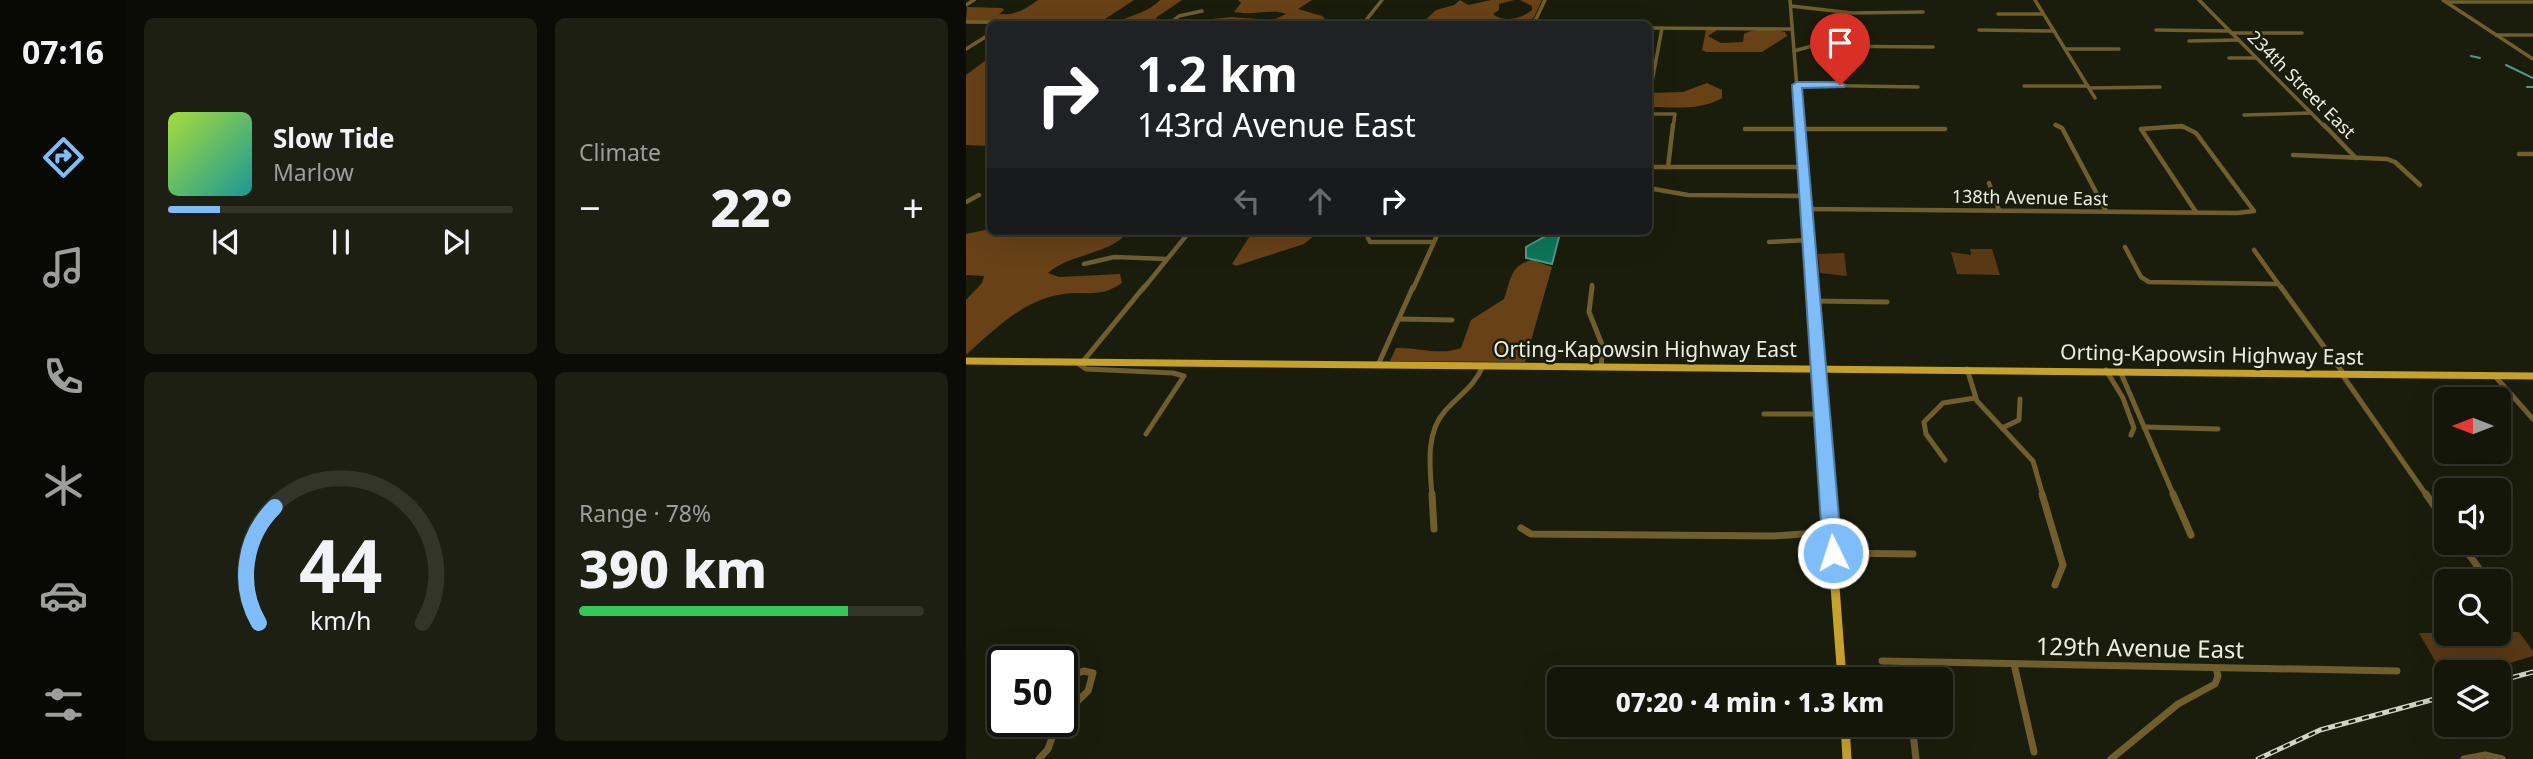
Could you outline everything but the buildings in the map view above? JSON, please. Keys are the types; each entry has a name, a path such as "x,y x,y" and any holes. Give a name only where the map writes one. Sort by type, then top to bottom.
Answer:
{"main road":[{"name":"Orting-Kapowsin Highway East","path":"966,361 1819,367 2533,376"},
{"path":"1819,367 1841,667"},
{"path":"1846,737 1847,759"}],"street":[{"path":"966,5 974,0"},
{"path":"1365,21 1382,0"},
{"path":"1533,21 1545,0"},
{"path":"2035,0 2095,99"},
{"name":"234th Street East","path":"2200,0 2356,158"},
{"path":"2445,1 2533,2"},
{"path":"2445,1 2533,59"},
{"path":"1819,367 1790,3 1852,13 1923,12"},
{"path":"1174,21 1183,15 1202,11"},
{"path":"1998,14 2043,14"},
{"path":"966,22 987,23"},
{"path":"1652,28 1792,29"},
{"path":"1652,82 1662,28"},
{"path":"1979,30 2054,31"},
{"path":"2156,30 2302,33"},
{"path":"2496,35 2533,35"},
{"path":"966,49 987,36"},
{"path":"2189,41 2239,40"},
{"path":"1794,51 1812,46 1933,47"},
{"path":"2065,49 2119,49"},
{"path":"2229,58 2256,58"},
{"path":"1797,85 1918,87"},
{"path":"2024,86 2160,88"},
{"path":"2244,115 2311,113"},
{"path":"1652,114 1675,114 1668,167"},
{"path":"2055,125 2062,128 2106,211"},
{"name":"138th Avenue East","path":"1806,209 2196,212 2254,211 2196,133 2189,128 2141,128 2196,212"},
{"path":"1745,129 1945,129"},
{"path":"2519,154 2533,154"},
{"path":"2293,155 2324,160 2389,159 2420,185"},
{"path":"1652,167 1803,167"},
{"path":"1989,183 1999,210"},
{"path":"1652,190 1688,195 1805,196"},
{"path":"966,202 979,195"},
{"path":"1146,434 1184,376 1173,373 1086,369 1080,367 1081,362 1187,235"},
{"path":"1378,365 1437,235"},
{"path":"1368,238 1370,242 1434,242"},
{"path":"1769,242 1809,240"},
{"path":"2125,247 2140,277 2147,281 2278,284"},
{"path":"2255,250 2434,506"},
{"path":"1084,264 1114,257 1167,259"},
{"path":"1592,285 1589,312 1603,347 1601,366"},
{"path":"1814,301 1887,302"},
{"path":"1400,319 1452,320"},
{"path":"1434,530 1433,429 1443,414 1473,388 1483,366"},
{"path":"1967,369 1975,398 2033,461 2062,559 2062,570 2055,585"},
{"path":"2106,370 2120,391 2130,414 2134,428 2131,435"},
{"path":"2120,371 2191,535"},
{"path":"2494,375 2533,419"},
{"path":"1945,460 1926,434 1924,422 1943,403 1975,398"},
{"path":"2003,428 2020,420 2020,399"},
{"path":"1764,414 1823,414"},
{"path":"2144,427 2218,429"},
{"path":"1521,528 1531,534 1774,536 1831,532"},
{"path":"1833,553 1913,554"},
{"name":"129th Avenue East","path":"1882,661 2397,671"},
{"path":"1903,662 1904,667"},
{"path":"2014,664 2034,752"},
{"path":"2111,759 2178,704 2215,684 2218,676 2216,668"},
{"path":"1078,673 1093,673 1094,679 1091,687 1078,700"},
{"path":"1039,759 1048,749 1052,737"},
{"path":"1913,737 1916,759"},
{"path":"2464,759 2485,755 2502,759"}],"shaded area":[{"path":"1038,0 1134,0 1102,21 966,21 967,7 1002,8 1004,10 999,14 1010,14"},
{"path":"1160,0 1182,0 1155,21 1121,21 1150,8"},
{"path":"1238,0 1312,0 1298,9 1322,16 1327,21 1194,21 1231,17 1273,20 1286,14 1234,12 1241,3"},
{"path":"1460,0 1468,5 1491,0 1514,0 1499,4 1499,10 1493,14 1507,19 1518,18 1532,10 1532,6 1520,0 1542,0 1534,17 1528,21 1424,21 1436,10 1454,5"},
{"path":"1706,30 1717,30 1708,36 1721,43 1743,42 1744,34 1759,30 1785,32 1787,36 1762,52 1706,52 1702,50"},
{"path":"987,59 987,146 966,145 966,75"},
{"path":"1707,83 1722,90 1722,98 1696,107 1652,107 1652,93 1683,92"},
{"path":"987,230 987,235 1125,235 1112,245 1067,261 1048,273 1059,277 1120,274 1122,283 1098,293 1067,293 1032,304 1008,319 966,355 966,300 982,283 984,276 966,275 966,234"},
{"path":"1250,235 1315,235 1304,244 1236,266 1232,264"},
{"path":"1547,235 1559,235 1552,264 1526,258 1526,247"},
{"path":"1970,249 1992,249 2000,275 1957,274 1951,252 1971,255"},
{"path":"1844,253 1847,276 1820,273 1818,254"},
{"path":"1532,260 1552,267 1525,362 1390,361 1396,348 1437,351 1461,348 1471,320 1504,299 1515,270"},
{"path":"2511,632 2519,632 2533,651 2533,656 2511,663 2511,660 2435,660 2419,633 2434,633 2434,646 2511,646"}],"waterway":[{"path":"2471,56 2480,58"},
{"path":"2506,65 2533,78"},
{"path":"2527,87 2533,87"}],"railway":[{"path":"2511,678 2533,672"},
{"path":"2258,759 2320,730 2434,699"}],"route":[{"path":"1833,553 1797,85 1840,85"}]}
